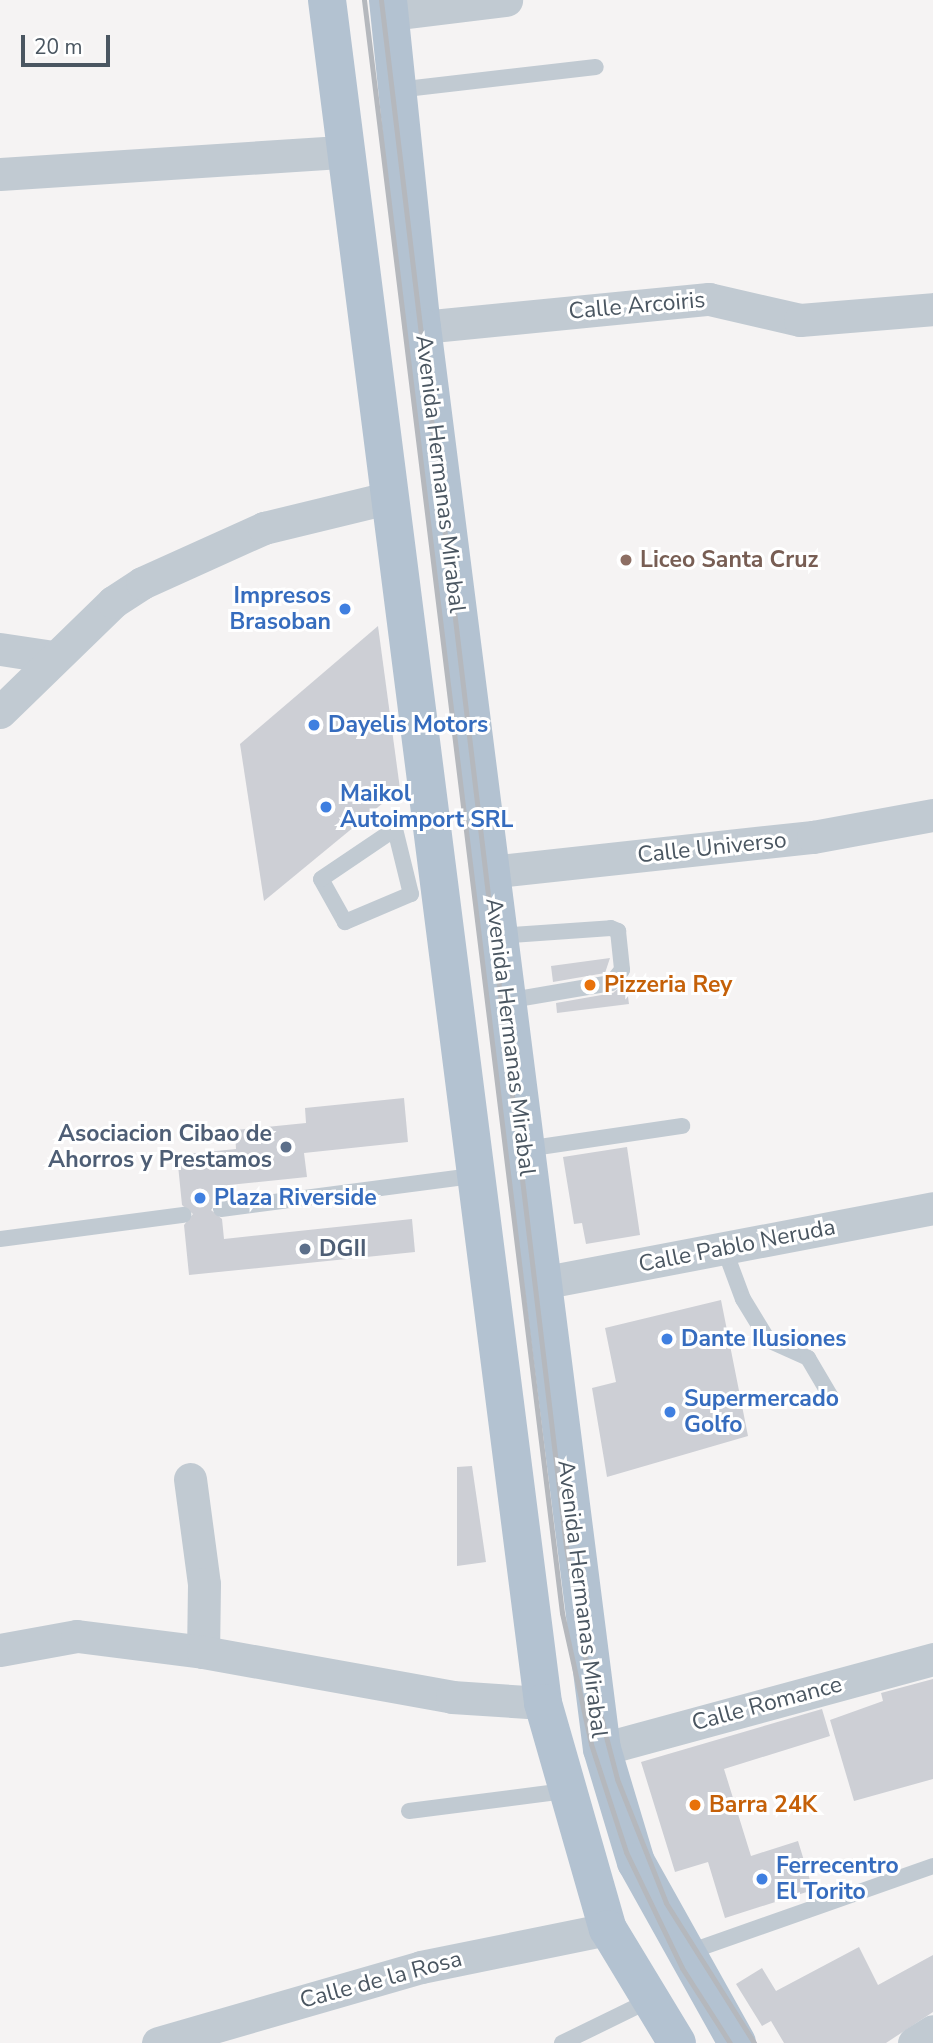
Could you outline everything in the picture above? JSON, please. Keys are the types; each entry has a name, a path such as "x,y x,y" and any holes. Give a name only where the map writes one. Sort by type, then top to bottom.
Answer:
{"main road":[{"name":"Avenida Hermanas Mirabal","path":"327,0 387,498 422,874 478,1175 543,1703 565,1791 608,1929 648,2001 677,2043"},
{"name":"Avenida Hermanas Mirabal","path":"389,7 422,327 602,1749 636,1862 684,1954 737,2043"}],"street":[{"path":"389,7 506,0"},
{"path":"0,174 344,152"},
{"name":"Calle Arcoiris","path":"422,327 713,299 800,320 933,309"},
{"path":"0,712 53,657 142,583 264,528 387,498"},
{"path":"0,649 53,657"},
{"name":"Calle Universo","path":"489,872 813,837 933,815"},
{"name":"Calle Pablo Neruda","path":"541,1283 933,1208"},
{"path":"190,1479 204,1584 203,1652"},
{"path":"0,1650 77,1636 203,1652 452,1697 543,1703"},
{"name":"Calle Romance","path":"602,1749 933,1659"},
{"name":"Calle de la Rosa","path":"158,2043 421,1966 608,1929"},
{"path":"914,2043 933,2031"}],"lane":[{"path":"397,90 596,67"},
{"path":"395,829 422,874 411,894 345,922 321,879 395,829"},
{"path":"497,936 603,926 618,931 622,970 617,979 506,1002"},
{"path":"524,1149 682,1126"},
{"path":"220,1209 478,1175"},
{"path":"0,1239 183,1215"},
{"path":"724,1248 743,1299 768,1340 808,1358 831,1398"},
{"path":"409,1811 565,1791"},
{"path":"684,1954 933,1866"},
{"path":"562,2043 648,2001"}],"building":[{"path":"378,626 400,789 264,901 240,744"},
{"path":"610,958 605,973 553,982 551,966"},
{"path":"626,982 629,1004 557,1013 556,1003 613,993"},
{"name":"Plaza Riverside","path":"404,1098 408,1142 304,1153 307,1177 219,1186 220,1199 211,1210 222,1219 224,1239 412,1219 415,1252 189,1275 184,1225 193,1214 182,1205 177,1155 236,1149 235,1130 306,1123 305,1108"},
{"path":"627,1147 640,1235 586,1244 582,1223 574,1224 563,1157"},
{"name":"Supermercado Golfo","path":"721,1300 748,1436 607,1477 592,1388 616,1382 605,1328"},
{"path":"472,1466 486,1562 457,1566 457,1467"},
{"path":"933,1679 933,1779 854,1801 830,1720 883,1701 881,1693"},
{"path":"822,1709 830,1736 724,1769 751,1856 798,1841 813,1890 725,1918 708,1862 675,1872 641,1762"},
{"path":"859,1947 878,1985 933,1955 933,2012 886,2043 784,2043 771,2021 762,2026 736,1984 762,1968 776,1991"}],"railway":[{"path":"364,0 562,1613 591,1744 626,1852 682,1968 730,2043"},
{"path":"381,0 566,1546 583,1649 617,1779 666,1903 754,2043"}],"place":[{"name":"Liceo Santa Cruz","path":"626,560"},
{"name":"Impresos Brasoban","path":"345,609"},
{"name":"Dayelis Motors","path":"314,725"},
{"name":"Maikol Autoimport SRL","path":"326,807"},
{"name":"Pizzeria Rey","path":"590,985"},
{"name":"Asociacion Cibao de Ahorros y Prestamos","path":"286,1147"},
{"name":"Plaza Riverside","path":"200,1198"},
{"name":"DGII","path":"305,1249"},
{"name":"Dante Ilusiones","path":"667,1339"},
{"name":"Supermercado Golfo","path":"670,1412"},
{"name":"Barra 24K","path":"695,1805"},
{"name":"Ferrecentro El Torito","path":"762,1879"}]}
